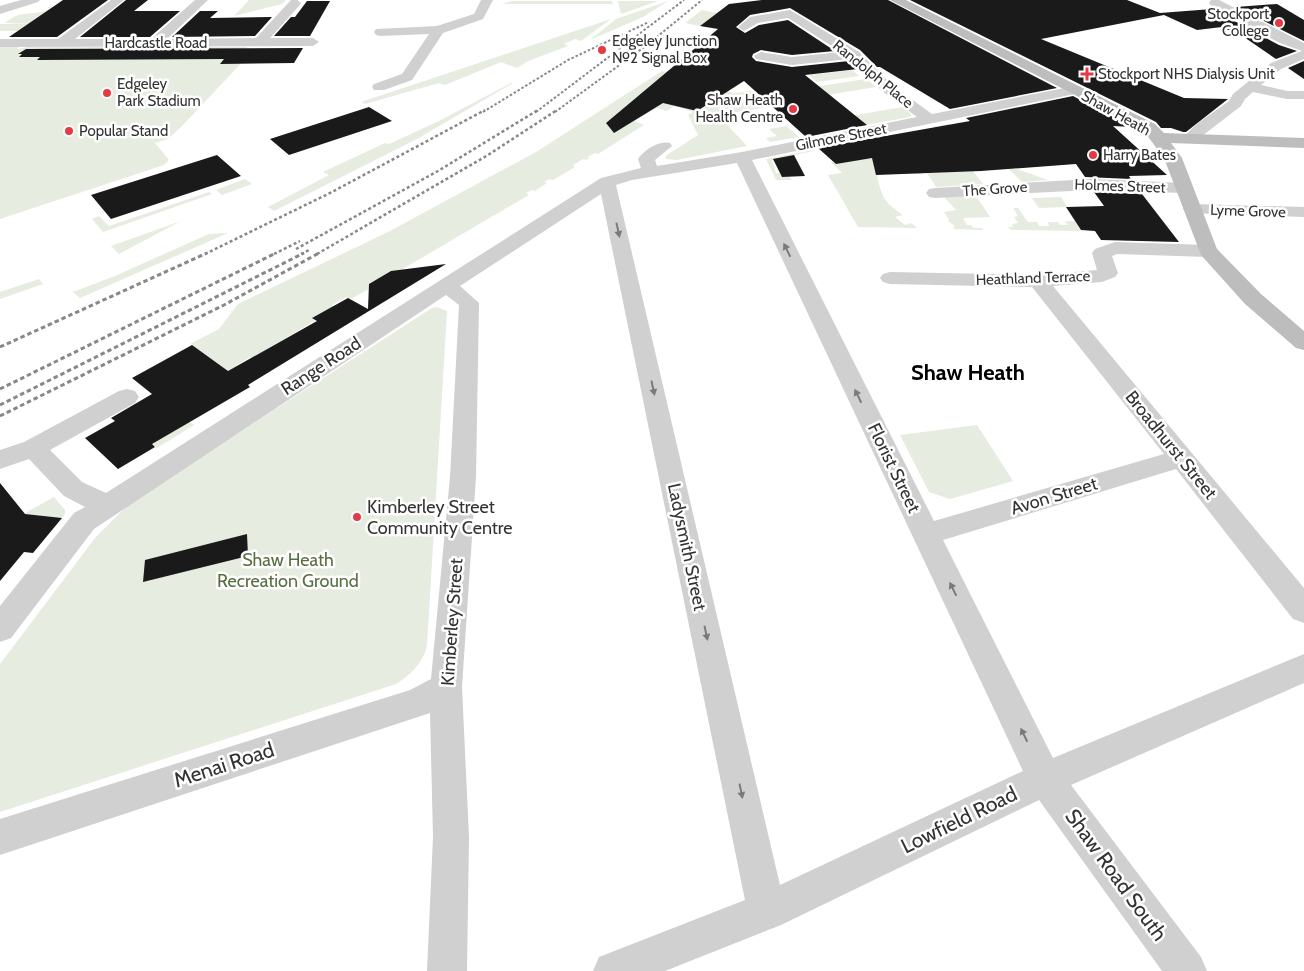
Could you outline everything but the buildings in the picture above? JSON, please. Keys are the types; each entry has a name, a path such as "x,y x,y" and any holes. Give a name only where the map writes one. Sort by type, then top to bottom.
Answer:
{"main road":[{"name":"Shaw Heath","path":"896,0 1143,123 1159,138 1175,163 1208,250 1253,299 1304,343"},
{"path":"1159,138 1304,143"},
{"path":"1175,163 1203,147 1240,142"}],"street":[{"path":"0,10 34,0"},
{"path":"61,43 118,0"},
{"path":"154,43 202,0"},
{"path":"387,19 378,35 438,30 479,16 487,0"},
{"path":"259,42 294,3"},
{"path":"1215,3 1304,48"},
{"path":"744,27 754,20 805,12"},
{"name":"Randolph Place","path":"790,14 854,55 887,88 930,120"},
{"path":"379,87 407,77 438,30"},
{"name":"Hardcastle Road","path":"0,43 312,42"},
{"path":"773,43 756,60 792,61 854,55"},
{"path":"1190,140 1196,133 1228,110 1236,103 1238,97 1278,64 1304,54"},
{"path":"1031,99 1042,86 1037,71"},
{"path":"1251,87 1287,95 1304,94"},
{"name":"Gilmore Street","path":"650,172 742,157 1075,90"},
{"path":"650,172 646,159 664,146"},
{"name":"Florist Street","path":"742,157 1046,779"},
{"name":"Range Road","path":"0,629 84,521 607,182 629,175 650,172"},
{"name":"Ladysmith Street","path":"607,182 767,912"},
{"name":"Holmes Street","path":"1055,185 1150,185 1184,188"},
{"name":"The Grove","path":"935,193 1055,185"},
{"name":"Lyme Grove","path":"1192,209 1304,212"},
{"name":"Heathland Terrace","path":"890,278 1038,281 1102,276 1108,273 1102,252 1115,248 1208,250"},
{"name":"Broadhurst Street","path":"1038,281 1304,610"},
{"name":"Kimberley Street","path":"445,286 469,302 463,477 446,687 451,837 448,971"},
{"path":"0,460 33,448 127,397"},
{"path":"33,448 73,489 107,506"},
{"name":"Avon Street","path":"926,534 1182,458"},
{"name":"Lowfield Road","path":"613,971 767,912 1046,779 1304,668"},
{"name":"Menai Road","path":"0,837 409,706 433,696 446,687"},
{"name":"Shaw Road South","path":"1046,779 1187,971"}],"green space":[{"path":"249,0 286,0 282,4 234,16"},
{"path":"512,1 612,1 613,4 502,4"},
{"path":"618,1 658,1 621,14"},
{"path":"668,1 643,17 590,40 616,19"},
{"path":"48,7 63,7 23,31 0,31 0,24 32,24 5,23 17,16 52,8"},
{"path":"702,10 717,13 700,26 685,23"},
{"path":"611,19 581,41 575,39 564,44 568,46 528,61 517,68 501,62 445,85 439,83 365,104 361,102"},
{"name":"Edgeley Park Stadium","path":"0,47 19,47 17,49 28,47 190,47 201,49 204,47 247,47 245,49 249,55 181,127 168,139 155,143 169,160 164,165 0,219"},
{"path":"852,70 859,76 817,82 809,75"},
{"path":"662,71 734,93 751,91 768,107 718,115 747,146 677,160 665,159 667,155 698,135 688,115 693,112 674,106 667,111 657,108 634,121 644,125 598,154 595,153 587,157 590,158 586,160 583,159 573,165 575,167 553,180 549,179 544,182 547,183 535,191 532,190 526,193 529,195 351,299 346,297 332,305 337,308 329,313 325,311 313,317 316,320 228,371 190,344 219,329 238,304 390,231 536,152"},
{"path":"866,79 876,87 808,98 807,88"},
{"path":"513,83 417,139 274,211 268,207 329,175 323,172 385,143 389,144 439,121"},
{"path":"903,107 911,114 910,117 855,127 844,117"},
{"path":"982,117 914,162 922,174 914,174 904,162 876,172 887,202 903,215 895,217 905,225 911,223 917,228 858,227 828,175 842,173 831,162 834,161 837,164 852,161 948,138 933,127 949,124 937,127 950,137"},
{"path":"786,126 799,137 770,142 766,138 777,136 769,129"},
{"path":"812,150 772,160 776,173 780,173 782,177 790,177 792,180 776,180 766,159"},
{"path":"1009,169 1017,169 1048,180 1022,182"},
{"path":"973,171 983,184 936,187 927,173"},
{"path":"245,179 252,184 222,195 216,190"},
{"path":"209,192 212,194 103,232 92,219 99,216 109,226"},
{"path":"975,194 990,217 963,218 967,225 971,225 973,228 982,228 983,230 953,229 955,226 948,221 949,219 944,212 956,210 944,197"},
{"path":"1061,197 1067,207 1039,208 1032,198"},
{"path":"1013,208 1018,208 1028,222 1037,222 1039,226 1049,226 1048,222 1068,225 1065,221 1075,221 1081,231 1011,230 1008,227 1013,227 1012,224 1018,223 1014,217 1018,216"},
{"path":"181,221 119,254 111,246"},
{"path":"228,233 80,298 73,292 115,276 209,234"},
{"path":"39,279 43,284 0,299 0,292"},
{"name":"Shaw Heath Recreation Ground","path":"437,307 447,311 427,646 415,668 396,684 0,812 0,664 95,538 126,507 142,495 432,308"},
{"path":"162,401 194,425 157,448 152,444"},
{"path":"977,425 1013,481 950,499 929,492 900,435"},
{"path":"54,497 65,510 62,518 24,514 16,504 25,513"}],"railway":[{"path":"536,112 684,0"},
{"path":"555,112 647,45 702,0"},
{"path":"483,112 568,60 649,22"},
{"path":"205,254 332,192 485,110"},
{"path":"296,249 438,171 538,110"},
{"path":"317,254 488,155 557,110"},
{"path":"276,253 300,241"},
{"path":"301,254 309,250"},
{"path":"0,347 207,253"},
{"path":"0,389 276,253"},
{"path":"0,405 304,253"},
{"path":"0,416 224,305 319,253"}],"place":[{"name":"Stockport College","path":"1279,23"},
{"name":"Edgeley Junction №2 Signal Box","path":"602,50"},
{"name":"Stockport NHS Dialysis Unit","path":"1087,74"},
{"name":"Edgeley Park Stadium","path":"107,93"},
{"name":"Shaw Heath Health Centre","path":"793,109"},
{"name":"Popular Stand","path":"69,131"},
{"name":"Harry Bates","path":"1093,155"},
{"name":"Kimberley Street Community Centre","path":"357,517"}],"district":[{"name":"Shaw Heath","path":"968,372"}]}
